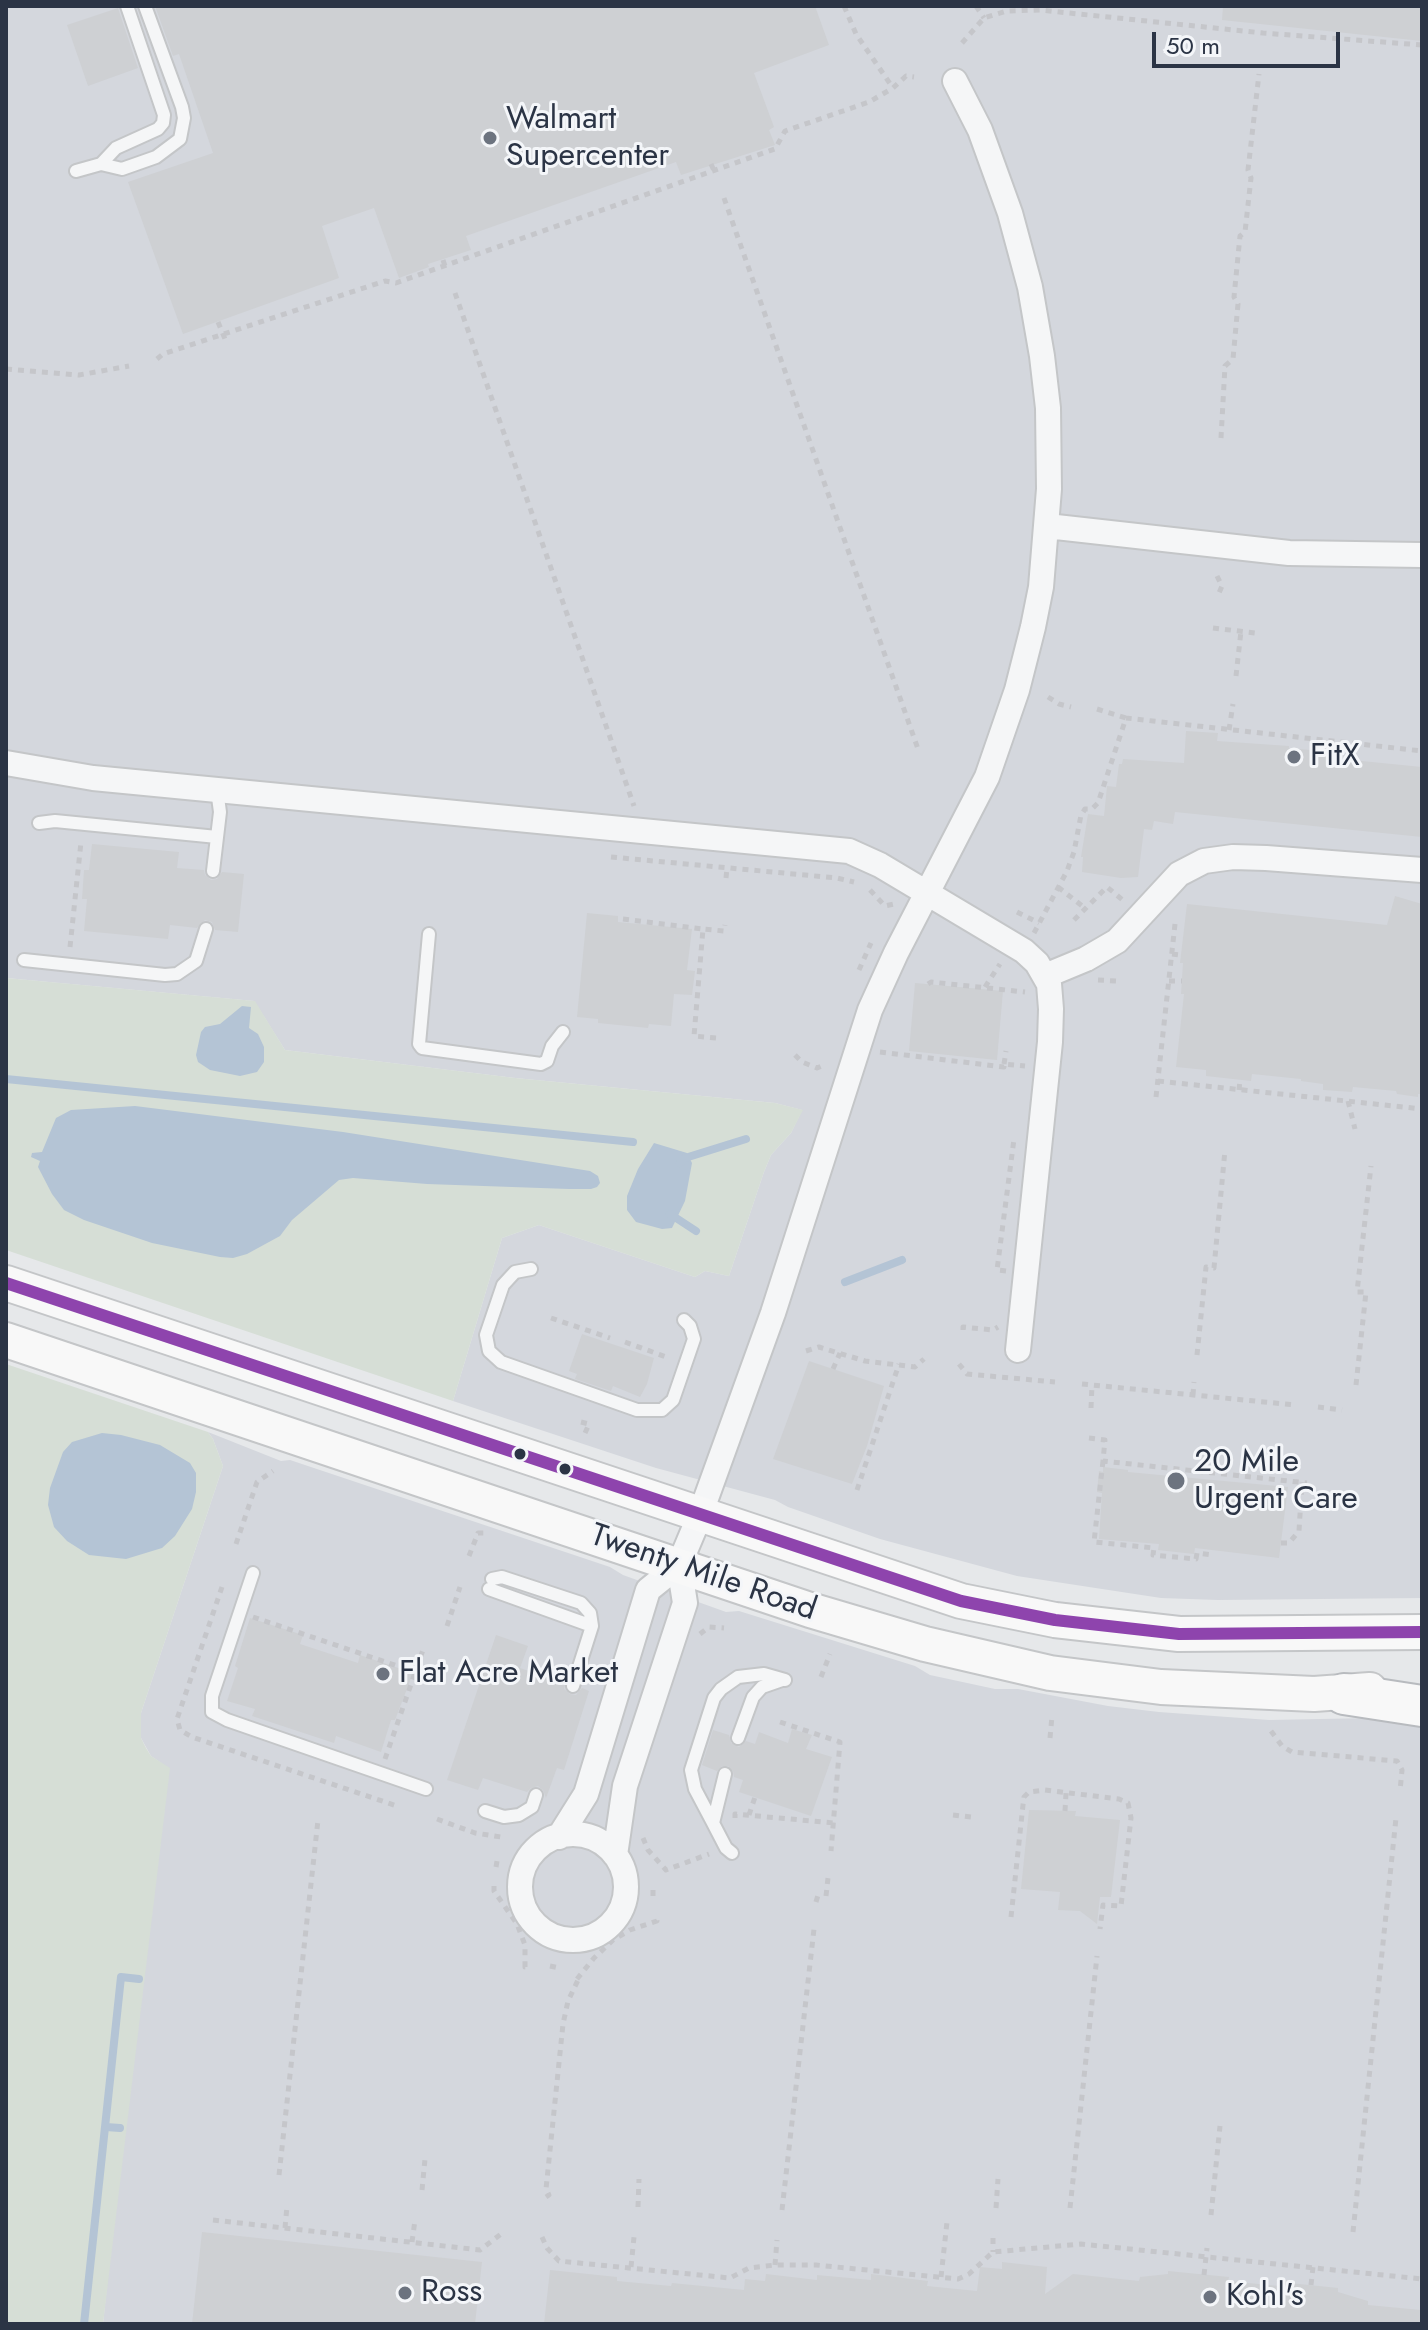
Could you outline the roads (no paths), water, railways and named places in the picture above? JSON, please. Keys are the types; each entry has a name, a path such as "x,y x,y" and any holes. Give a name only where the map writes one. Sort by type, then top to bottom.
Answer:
{"highway":[{"path":"1344,1694 1422,1706"}],"main road":[{"name":"Twenty Mile Road","path":"6,1283 961,1601 1055,1620 1179,1634 1422,1632"},
{"name":"Twenty Mile Road","path":"6,1340 894,1636 1050,1673 1197,1690 1344,1694 1384,1688 1422,1687"}],"street":[{"path":"559,1837 586,1794 648,1590 679,1565 700,1515 773,1313 870,1010 987,777 1010,714 1033,627 1047,526 1050,460 1048,408 1033,299 1001,186 980,130 955,81"},
{"path":"1047,526 1289,553 1422,555"},
{"path":"6,763 64,775 849,851 880,865 1024,951 1033,988"},
{"path":"1033,988 1117,941 1179,874 1204,861 1233,857 1266,858 1422,870"},
{"path":"1018,1350 1050,1042 1051,996 1033,988"},
{"path":"615,1855 625,1786 685,1603 679,1565"},
{"path":"571,1835 596,1839 615,1855 621,1862 626,1881 624,1902 620,1912 600,1933 574,1940 560,1939 536,1926 520,1894 524,1869 539,1847 571,1835"}],"lane":[{"path":"101,164 116,148 158,129 163,123 164,115 127,6"},
{"path":"76,171 101,164 122,169 156,157 180,139 183,131 182,107 145,6"},
{"path":"213,871 220,812 217,790"},
{"path":"39,823 55,821 217,837"},
{"path":"24,960 177,974 196,961 206,929"},
{"path":"429,934 419,1044 422,1048 541,1064 547,1061 552,1046 563,1032"},
{"path":"531,1269 515,1272 503,1285 486,1335 489,1351 501,1362 637,1410 662,1410 673,1400 694,1339 690,1326 684,1320"},
{"path":"253,1573 212,1696 212,1712 227,1720 426,1789"},
{"path":"490,1584 592,1626 573,1686"},
{"path":"732,1853 726,1848 695,1789 691,1770 714,1698 721,1689 738,1677 764,1674 785,1680 762,1687 753,1697 738,1738"},
{"path":"713,1823 725,1774"},
{"path":"485,1811 504,1817 519,1815 532,1807 536,1795"}],"water":[{"path":"242,1006 251,1007 249,1028 258,1034 264,1047 264,1062 257,1072 240,1076 210,1070 198,1062 196,1055 201,1032 205,1027 220,1024"},
{"path":"135,1106 343,1132 590,1171 598,1176 600,1183 591,1189 569,1189 353,1178 339,1180 292,1220 280,1236 247,1254 233,1258 220,1257 152,1243 64,1210 38,1167 40,1161 31,1157 32,1153 42,1152 56,1118 71,1110"},
{"path":"654,1143 687,1153 692,1163 685,1201 672,1228 662,1229 636,1222 627,1210 627,1196 638,1169"},
{"path":"102,1433 160,1445 190,1463 196,1473 192,1509 175,1536 162,1548 126,1559 89,1555 67,1541 54,1527 48,1505 50,1488 63,1452 72,1442"}],"waterway":[{"path":"6,1079 633,1142"},
{"path":"680,1163 685,1158 746,1139"},
{"path":"670,1214 696,1231"},
{"path":"845,1282 902,1260"},
{"path":"84,2324 121,1977 139,1979"},
{"path":"106,2127 120,2128"}],"place":[{"name":"Walmart Supercenter","path":"490,138"},
{"name":"FitX","path":"1294,757"},
{"name":"20 Mile Urgent Care","path":"1176,1481"},
{"name":"Flat Acre Market","path":"383,1674"},
{"name":"Ross","path":"405,2293"},
{"name":"Kohl's","path":"1210,2297"}]}
